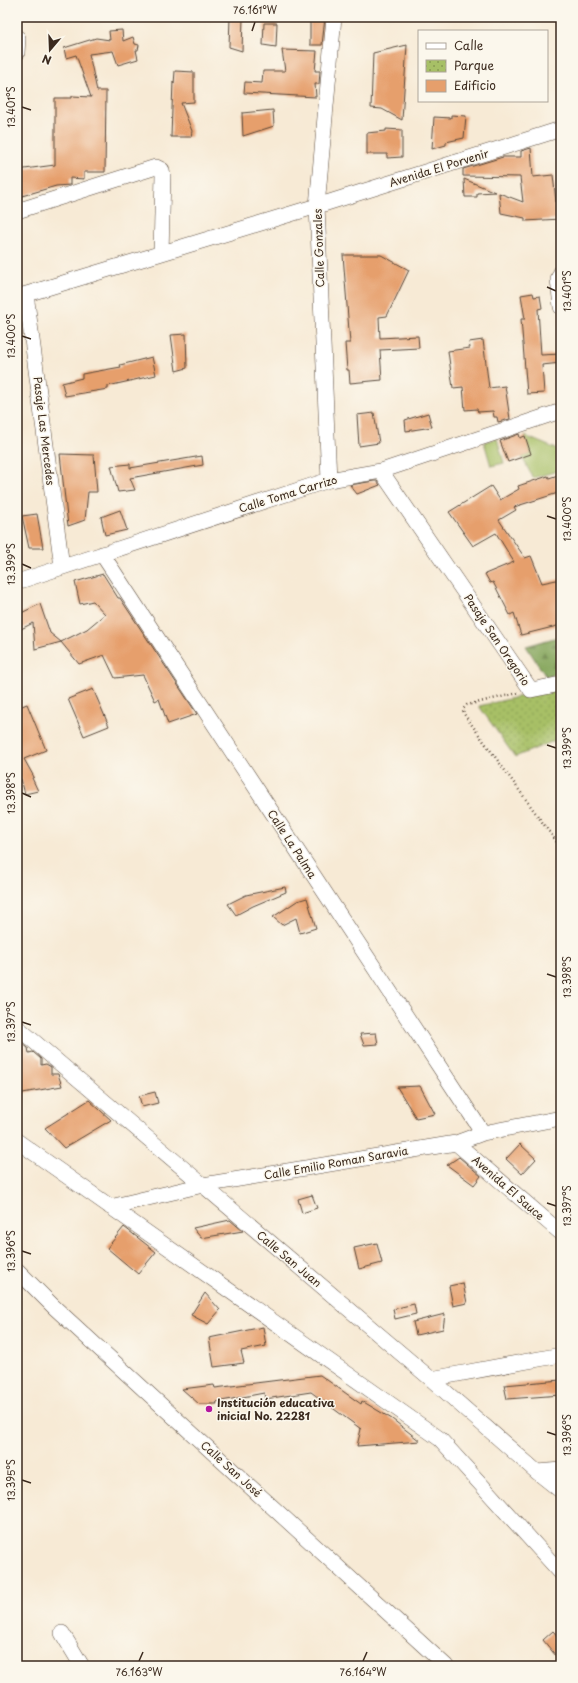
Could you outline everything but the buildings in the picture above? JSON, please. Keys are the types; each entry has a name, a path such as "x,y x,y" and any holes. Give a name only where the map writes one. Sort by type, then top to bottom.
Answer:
{"street":[{"name":"Calle Gonzales","path":"329,480 317,206 334,17"},
{"path":"17,53 18,38"},
{"name":"Avenida El Porvenir","path":"22,295 317,206 561,129"},
{"path":"17,211 156,168 162,170 163,175 160,253"},
{"path":"561,272 558,279 561,306"},
{"name":"Pasaje Las Mercedes","path":"22,295 62,567"},
{"name":"Calle Toma Carrizo","path":"17,582 329,480 381,471 561,411"},
{"name":"Pasaje San Oregorio","path":"381,471 530,690"},
{"name":"Calle La Palma","path":"102,554 484,1133"},
{"path":"530,690 561,684"},
{"name":"Calle San Juan","path":"17,1027 561,1491"},
{"name":"Calle Emilio Roman Saravia","path":"110,1207 203,1185 456,1143 484,1133 561,1118"},
{"path":"17,1141 440,1439 561,1573"},
{"name":"Avenida El Sauce","path":"456,1143 558,1228"},
{"name":"Calle San José","path":"17,1270 54,1307 446,1666"},
{"path":"430,1379 561,1355"},
{"path":"537,1472 561,1470"},
{"path":"62,1634 82,1666"}],"path":[{"name":"Pasaje San Oregorio","path":"530,690 467,705 464,709 464,714 561,848"}],"green space":[{"path":"525,436 561,451 561,470 533,478 522,457 531,454"},
{"path":"497,438 504,463 491,466 484,442"},
{"path":"561,636 561,673 546,677 526,646"},
{"path":"561,687 561,738 515,757 479,706"}],"place":[{"name":"Institución educativa inicial No. 22281","path":"209,1409"}]}
